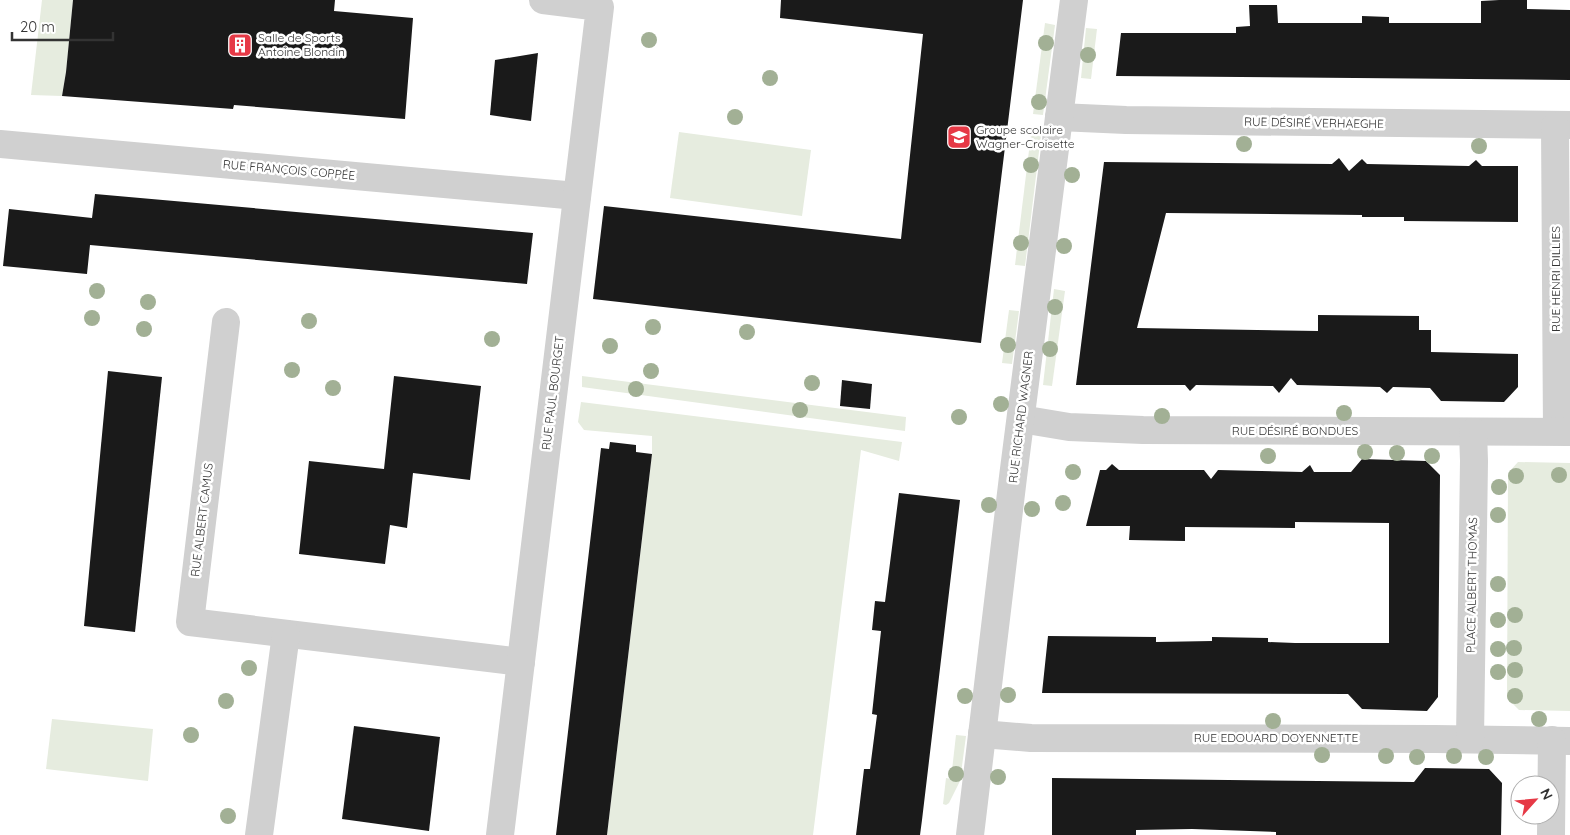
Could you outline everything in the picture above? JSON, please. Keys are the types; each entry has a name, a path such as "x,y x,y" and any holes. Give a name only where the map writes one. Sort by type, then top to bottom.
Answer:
{"street":[{"name":"RUE PAUL BOURGET","path":"500,835 600,7 543,0"},
{"name":"RUE RICHARD WAGNER","path":"970,835 1074,0"},
{"name":"RUE DÉSIRÉ VERHAEGHE","path":"1059,117 1126,120 1562,125"},
{"name":"RUE HENRI DILLIES","path":"1562,125 1564,432"},
{"name":"RUE FRANÇOIS COPPÉE","path":"0,144 577,196"},
{"name":"RUE ALBERT CAMUS","path":"226,322 190,622 521,662"},
{"name":"RUE DÉSIRÉ BONDUES","path":"1021,419 1069,427 1143,430 1564,432"},
{"name":"PLACE ALBERT THOMAS","path":"1470,739 1473,432"},
{"path":"259,835 286,634"},
{"name":"RUE EDOUARD DOYENNETTE","path":"982,734 1032,738 1561,740"},
{"path":"1551,835 1561,740"}],"shaded area":[{"path":"42,0 73,0 62,96 31,95"},
{"path":"1045,23 1055,25 1043,115 1033,114"},
{"path":"1086,28 1097,29 1091,79 1081,78"},
{"path":"679,132 811,150 802,216 670,198"},
{"path":"1031,134 1041,135 1025,266 1015,265"},
{"path":"1054,289 1065,291 1052,386 1043,385"},
{"path":"1009,310 1019,311 1012,364 1002,363"},
{"path":"582,376 906,417 905,431 582,387"},
{"path":"581,402 902,442 899,461 861,450 813,835 607,835 652,454 652,436 584,430 578,422"},
{"path":"1518,462 1570,463 1570,711 1519,710 1507,698 1508,473"},
{"path":"52,719 153,729 148,781 46,769"},
{"path":"956,735 966,736 960,781 949,803 946,805 943,804 946,778 951,779"}],"building":[{"name":"Salle de Sports Antoine Blondin","path":"73,0 335,0 334,11 413,18 405,119 234,105 233,109 62,96"},
{"path":"781,0 1023,0 981,343 593,299 604,206 901,239 923,34 780,18"},
{"path":"1527,0 1527,9 1570,10 1570,80 1116,76 1121,33 1236,33 1236,27 1250,26 1249,5 1277,5 1278,23 1362,23 1362,16 1389,17 1389,23 1481,23 1481,1"},
{"path":"538,53 531,121 490,115 495,60"},
{"path":"1339,158 1349,171 1362,159 1367,164 1469,166 1476,160 1482,166 1518,166 1518,222 1404,221 1404,217 1362,217 1362,215 1166,213 1137,328 1318,331 1318,315 1419,316 1419,330 1431,330 1431,352 1518,354 1518,387 1504,402 1441,401 1430,388 1393,387 1387,393 1380,387 1297,385 1291,378 1279,393 1273,386 1196,385 1190,391 1185,385 1076,385 1104,162 1332,164"},
{"path":"95,194 533,233 527,284 90,245 87,274 3,266 9,209 92,218"},
{"path":"108,371 162,377 135,632 84,626"},
{"path":"394,376 481,386 470,480 413,473 407,528 390,525 385,564 299,554 309,461 384,469"},
{"path":"842,380 872,384 870,409 840,406"},
{"path":"610,442 636,445 636,452 652,454 607,835 556,835 601,448 609,449"},
{"path":"1362,459 1426,461 1440,475 1438,697 1427,711 1362,709 1348,694 1042,693 1048,636 1156,637 1156,642 1212,641 1212,637 1268,638 1268,642 1295,643 1389,643 1389,523 1295,522 1295,528 1185,527 1185,541 1129,540 1130,526 1086,526 1100,470 1106,470 1112,464 1119,470 1204,470 1211,479 1218,470 1302,472 1310,465 1314,472 1351,472"},
{"path":"899,493 960,500 922,820 920,835 856,835 864,769 870,769 877,715 872,714 881,631 872,630 875,601 885,602"},
{"path":"354,726 440,737 429,831 342,819"},
{"path":"1425,768 1489,769 1502,783 1501,835 1276,835 1276,832 1192,829 1136,830 1136,835 1052,835 1052,778 1414,782"}],"place":[{"name":"Salle de Sports Antoine Blondin","path":"240,45"},
{"name":"Groupe scolaire Wagner-Croisette","path":"959,137"}]}
